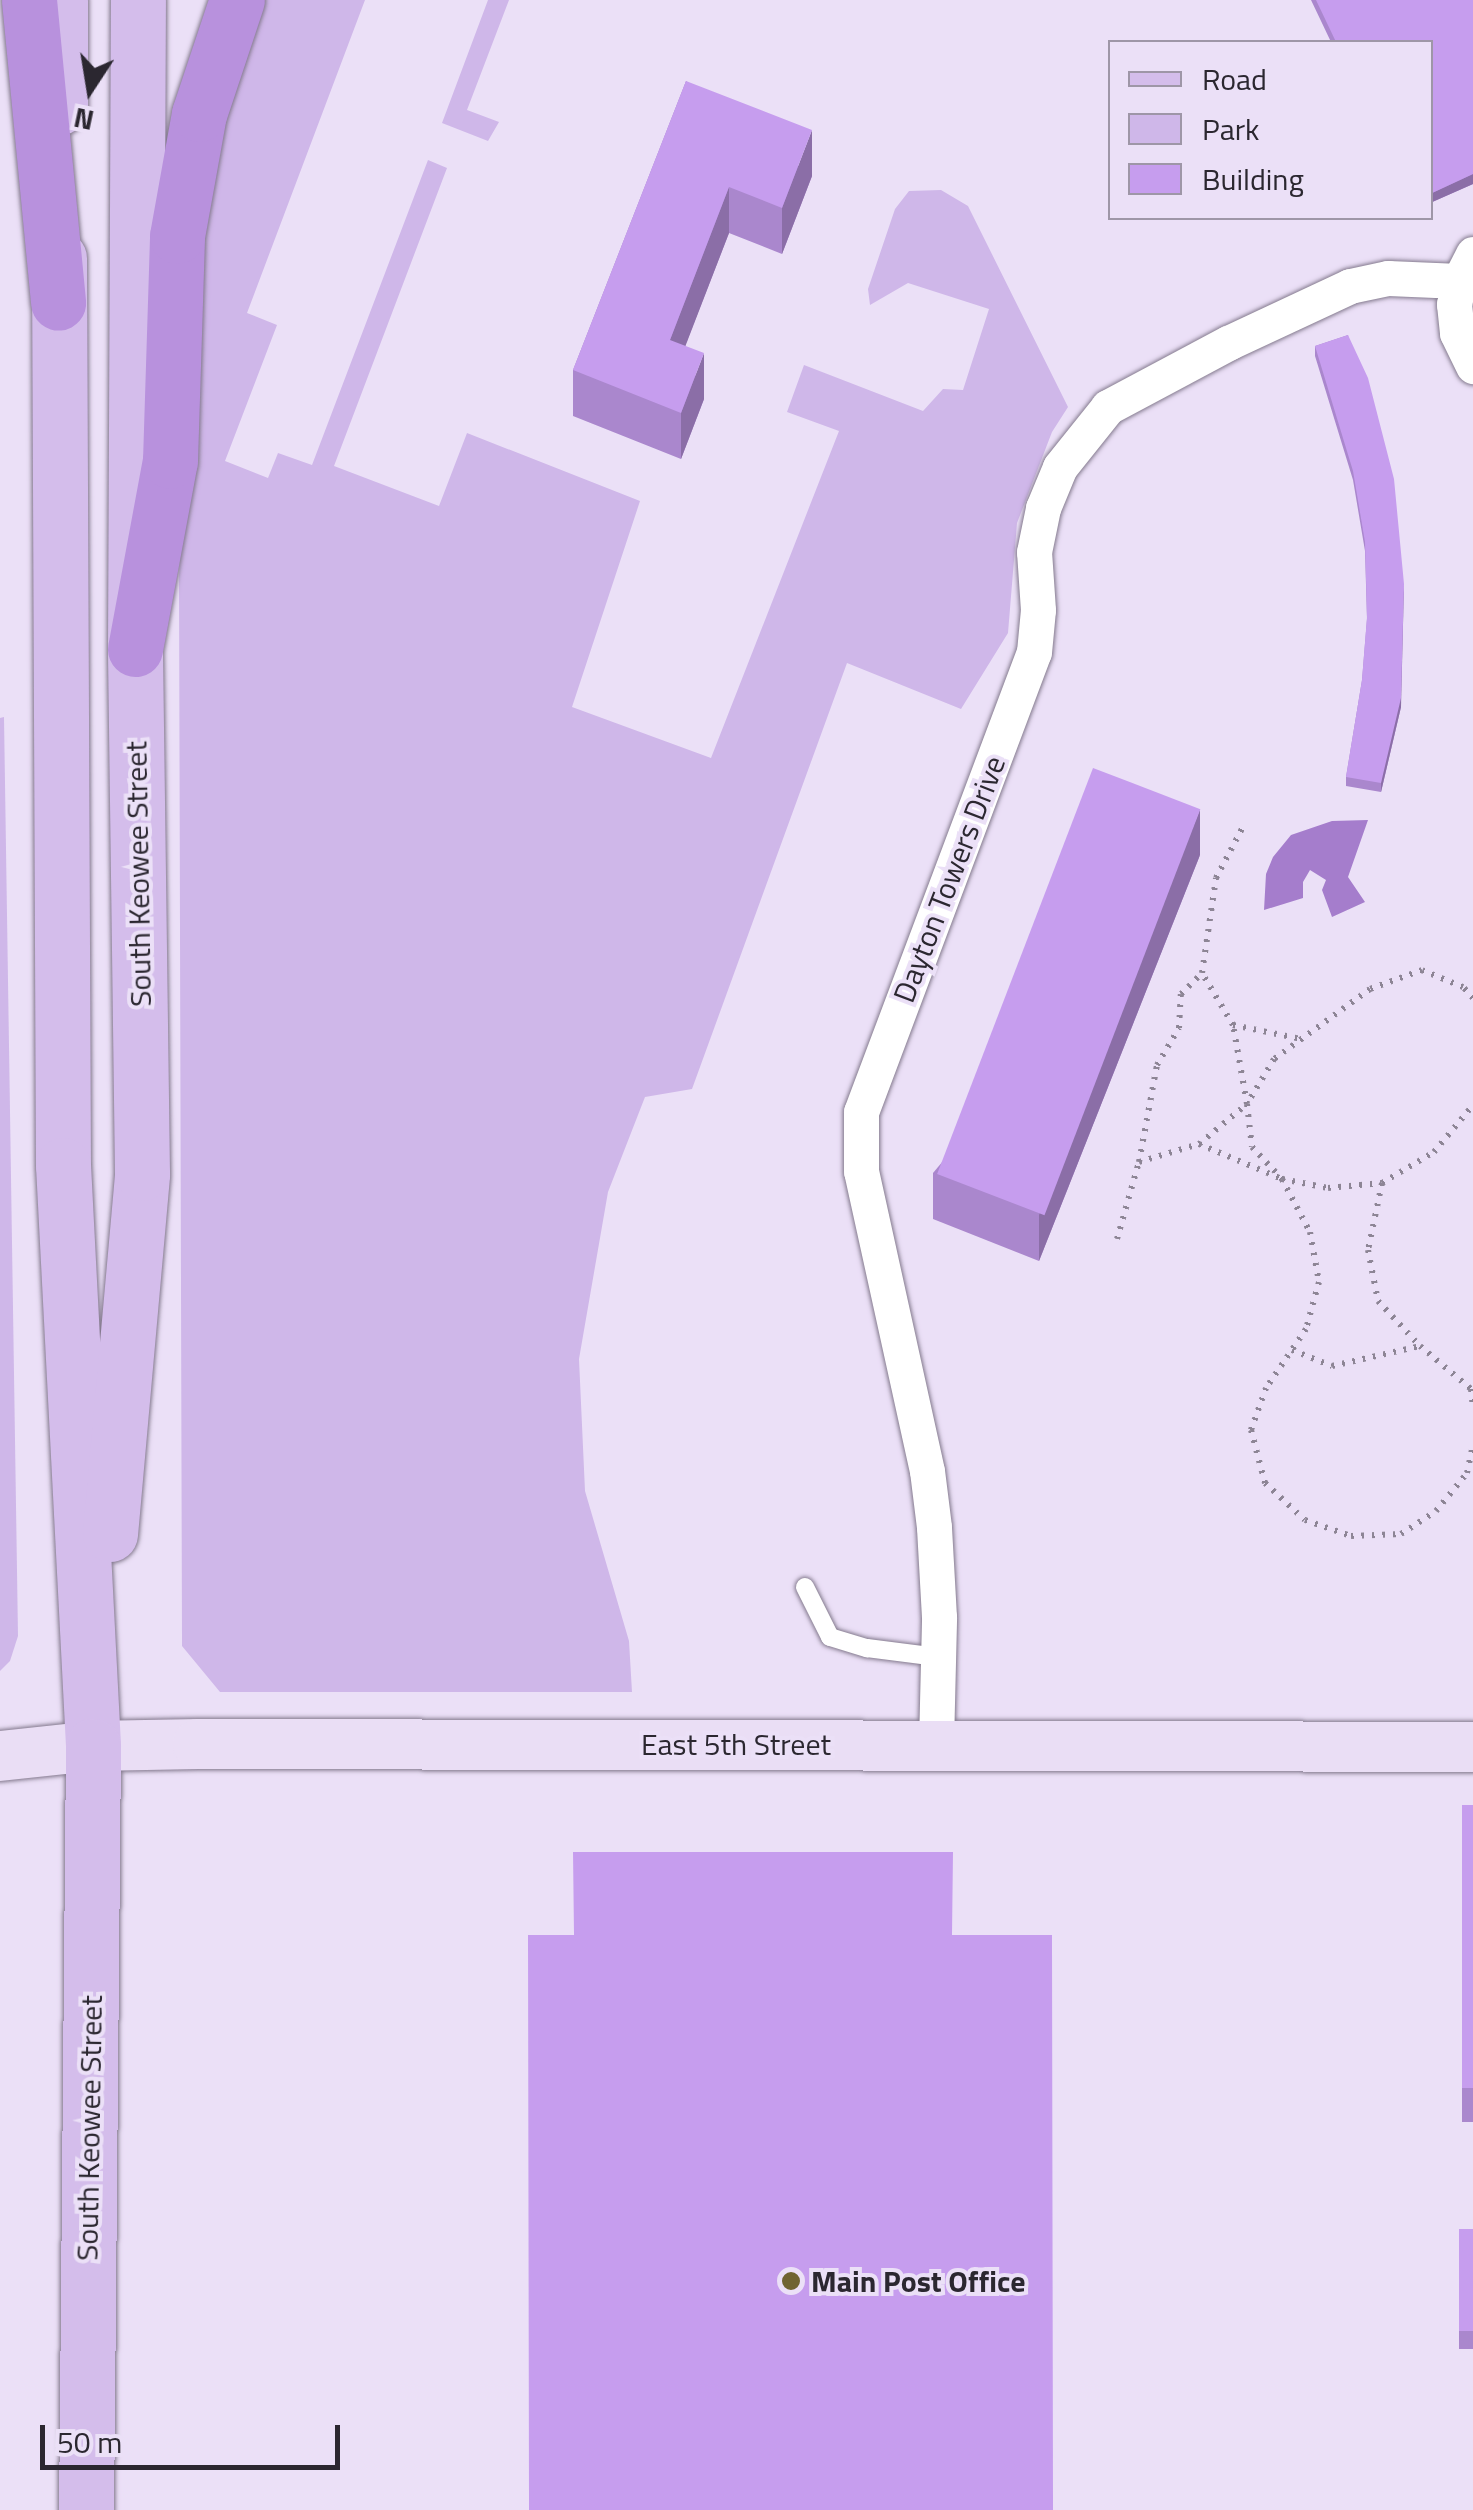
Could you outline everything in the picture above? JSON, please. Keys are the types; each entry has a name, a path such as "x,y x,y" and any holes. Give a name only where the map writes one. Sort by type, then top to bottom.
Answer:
{"highway":[{"path":"30,0 58,303"},
{"path":"135,649 170,461 177,236 199,114 237,0"}],"main road":[{"name":"South Keowee Street","path":"60,0 58,303 64,1165 92,1746 86,2510"},
{"name":"South Keowee Street","path":"92,1746 142,1173 135,649 138,0"},
{"name":"East 5th Street","path":"0,1756 92,1746 1473,1746"}],"street":[{"path":"1466,268 1454,304 1457,333 1473,366"},
{"name":"Dayton Towers Drive","path":"936,1744 934,1527 926,1471 860,1171 861,1112 1034,652 1038,610 1034,552 1043,508 1060,467 1108,407 1228,343 1350,286 1466,268"}],"lane":[{"path":"805,1587 830,1637 867,1648 937,1657"}],"path":[{"path":"1117,1239 1139,1162 1157,1065 1179,1028 1180,994 1202,973 1216,878 1245,823"},
{"path":"1139,1162 1199,1144 1247,1104 1274,1059 1370,989 1422,970 1463,988 1473,998"},
{"path":"1202,973 1233,1025 1252,1147 1282,1179 1310,1232 1319,1282 1306,1329 1266,1388 1251,1430 1265,1483 1305,1520 1351,1536 1400,1534 1436,1511 1467,1473 1473,1445"},
{"path":"1233,1025 1302,1039"},
{"path":"1199,1144 1282,1179 1328,1188 1382,1183 1434,1152 1473,1105"},
{"path":"1382,1183 1368,1250 1378,1301 1420,1346 1471,1390 1473,1407"},
{"path":"1292,1350 1332,1366 1420,1346"}],"green space":[{"path":"264,0 365,0 247,313 277,325 225,461 268,478 278,453 312,465 428,160 447,168 334,466 439,506 467,433 640,501 572,707 711,758 839,431 787,412 804,365 923,411 943,389 963,390 989,309 908,283 870,305 868,289 895,209 909,191 941,190 968,206 1068,407 1052,432 1017,523 1008,633 961,709 847,663 692,1089 645,1097 608,1192 579,1359 585,1491 629,1641 632,1692 220,1692 182,1646 179,575 195,247 222,100"},
{"path":"488,0 509,0 467,110 499,122 488,141 442,123"},
{"path":"4,717 18,1636 10,1661 0,1671 0,718"}],"shaded area":[{"path":"1368,820 1348,877 1365,902 1332,917 1322,890 1326,880 1310,870 1303,882 1303,898 1264,910 1266,874 1273,857 1291,835 1332,821"}],"building":[{"path":"1316,0 1473,0 1473,174 1433,193 1433,40 1335,40"},
{"path":"686,81 812,130 782,208 729,187 670,340 704,353 681,413 573,370"},
{"path":"1348,335 1368,378 1394,479 1404,584 1401,698 1381,783 1346,777 1362,680 1367,617 1365,542 1353,471 1315,346"},
{"path":"1093,768 1200,809 1044,1215 937,1174"},
{"path":"1462,1805 1473,1805 1473,2088 1462,2088"},
{"name":"Main Post Office","path":"573,1852 953,1852 952,1935 1052,1935 1053,2510 529,2510 528,1935 574,1935"},
{"path":"1459,2229 1473,2229 1473,2331 1459,2331"}],"place":[{"name":"Main Post Office","path":"791,2281"}]}
